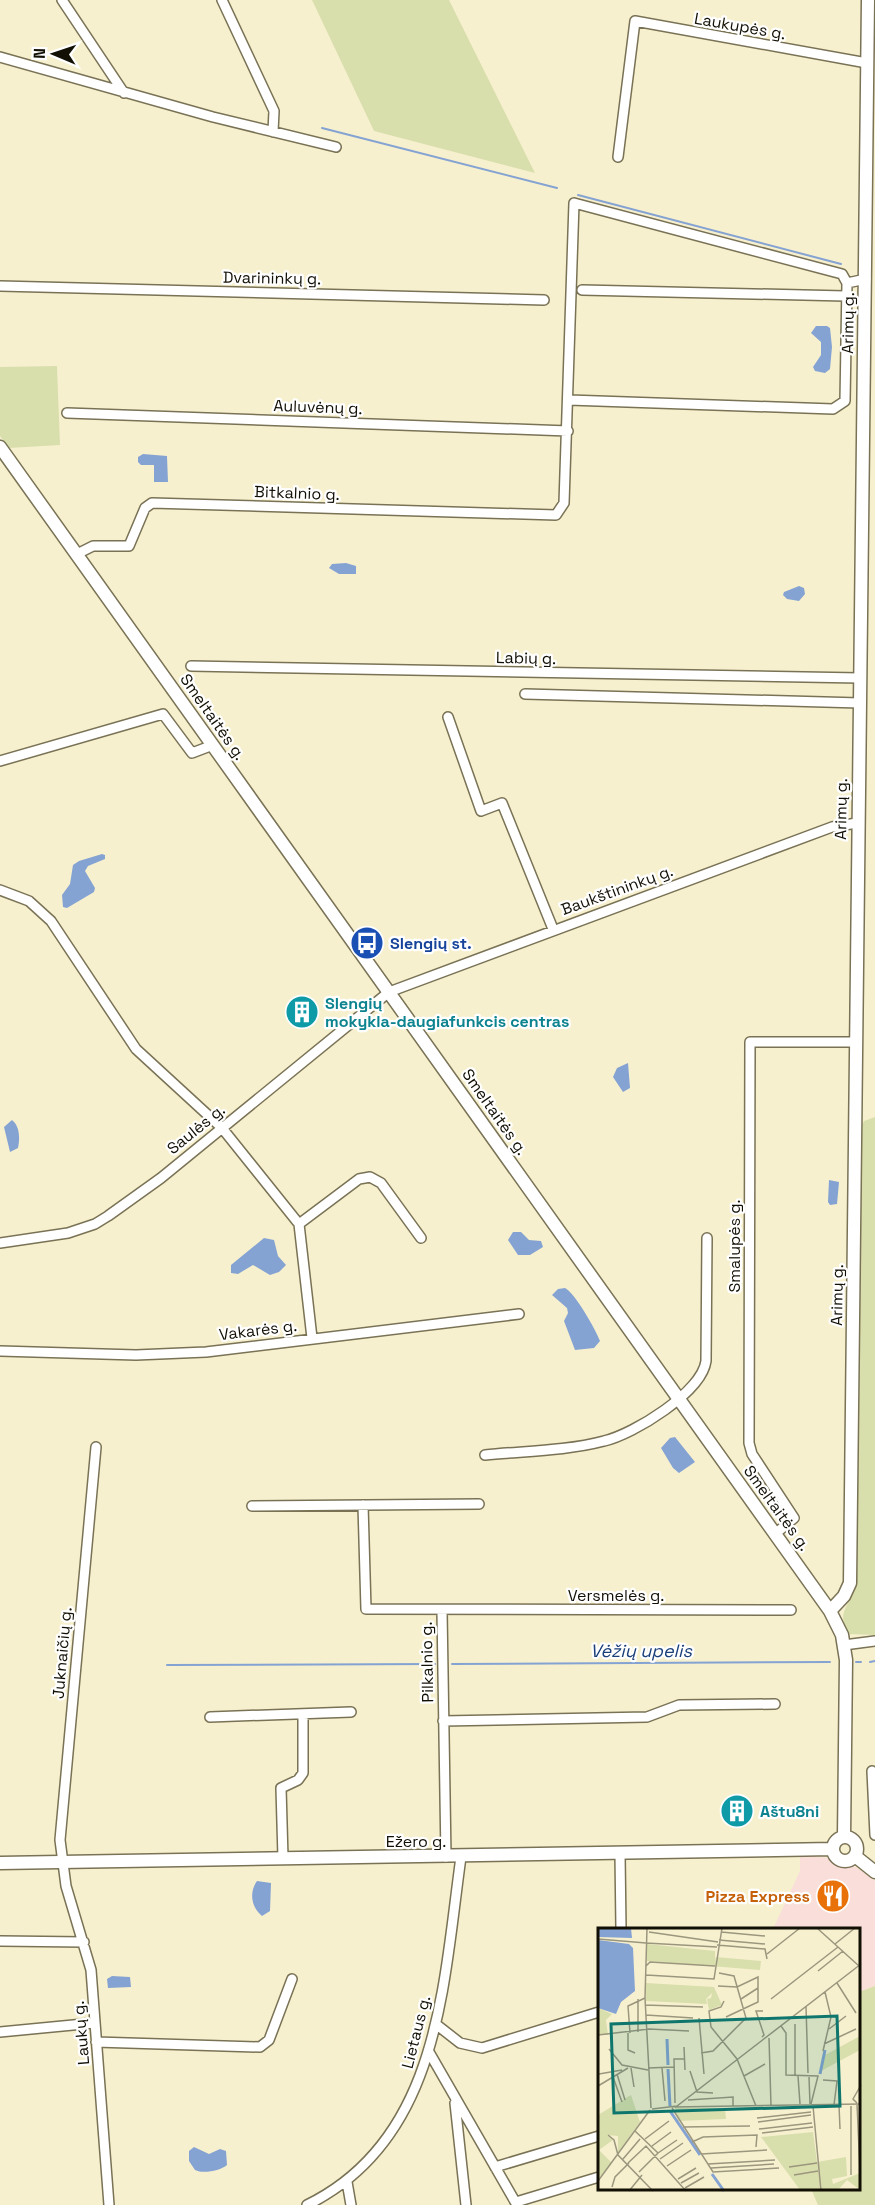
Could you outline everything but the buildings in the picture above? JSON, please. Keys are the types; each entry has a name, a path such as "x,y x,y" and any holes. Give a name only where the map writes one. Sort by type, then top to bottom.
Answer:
{"main road":[{"name":"Arimų g.","path":"830,1611 844,1596 850,1583 857,823 866,279 870,262 867,63 870,7"},
{"name":"Smeltaitės g.","path":"0,447 830,1611 844,1645 844,1837"},
{"path":"844,1837 856,1843 855,1856 848,1861 839,1860 833,1849 836,1841 844,1837"},
{"name":"Ežero g.","path":"0,1863 833,1849"},
{"path":"855,1856 875,1872"}],"street":[{"path":"62,0 124,93"},
{"path":"222,0 274,111 273,132"},
{"name":"Laukupės g.","path":"618,157 635,21 867,63"},
{"path":"0,57 124,93 336,147"},
{"path":"568,431 574,203 842,274 847,283 845,401 833,410 569,400"},
{"path":"847,283 866,279"},
{"name":"Dvarininkų g.","path":"0,286 544,300"},
{"path":"582,290 845,296"},
{"name":"Auluvėnų g.","path":"67,413 568,431"},
{"name":"Bitkalnio g.","path":"77,554 93,546 129,546 145,508 152,503 556,515 564,503 568,431"},
{"name":"Labių g.","path":"191,666 860,678"},
{"path":"525,694 860,703"},
{"path":"0,761 163,714 192,753 213,745"},
{"path":"448,717 481,811 502,803 553,929"},
{"name":"Baukštininkų g.","path":"389,992 832,827 857,823"},
{"path":"0,890 29,901 51,921 136,1049 222,1128 299,1224 312,1338"},
{"name":"Saulės g.","path":"0,1243 68,1233 95,1224 150,1186 389,992"},
{"name":"Smalupės g.","path":"775,1534 794,1518 752,1454 749,1443 750,1042 856,1042"},
{"path":"299,1224 359,1179 370,1177 381,1183 421,1238"},
{"name":"Smalupės g.","path":"485,1455 605,1441 627,1432 678,1399 698,1381 706,1365 707,1238"},
{"name":"Vakarės g.","path":"0,1351 136,1355 206,1352 519,1314"},
{"name":"Juknaičių g.","path":"62,1862 60,1840 96,1447"},
{"path":"252,1506 479,1504"},
{"name":"Pilkalnio g.","path":"363,1505 366,1609 442,1611 446,1857"},
{"name":"Versmelės g.","path":"442,1611 791,1610"},
{"path":"844,1645 875,1641"},
{"path":"443,1721 647,1718 679,1705 774,1704"},
{"path":"210,1717 351,1712"},
{"path":"283,1858 280,1788 298,1780 303,1773 303,1715"},
{"path":"872,1771 875,1835"},
{"path":"620,1854 621,1928"},
{"name":"Lietaus g.","path":"307,2205 347,2182 376,2155 407,2104 429,2052 436,2025 461,1857"},
{"name":"Laukų g.","path":"62,1862 68,1892 91,1970 94,2023 104,2110 109,2205"},
{"path":"0,1941 84,1942"},
{"path":"96,2042 260,2047 269,2040 291,1979"},
{"path":"436,2025 460,2043 468,2047 482,2048 598,2012"},
{"path":"0,2032 94,2023"},
{"path":"429,2052 517,2204 598,2177"},
{"path":"455,2100 466,2205"},
{"path":"495,2167 598,2136"},
{"path":"347,2182 351,2205"}],"shaded area":[{"path":"800,1855 830,1858 856,1867 875,1881 875,1986 860,1992 860,1928 773,1928 800,1871"}],"green space":[{"path":"312,0 449,0 535,173 374,131"},
{"path":"57,366 60,445 9,448 0,436 0,367"},
{"path":"875,1117 875,1635 848,1634 843,1616 855,1589 860,1129 864,1121"},
{"path":"875,1986 875,2205 818,2205 811,2190 860,2190 860,1992"}],"water":[{"path":"816,326 830,328 832,347 830,369 825,373 815,371 813,367 821,355 821,342 811,333"},
{"path":"143,454 167,456 168,482 154,482 154,465 141,465 138,462 138,457"},
{"path":"346,563 356,566 356,574 339,574 329,568 332,564"},
{"path":"799,586 804,588 805,594 799,601 787,599 783,595 784,592"},
{"path":"102,854 105,855 105,859 88,866 85,871 95,888 94,892 67,908 63,907 62,895 70,884 73,865"},
{"path":"628,1063 630,1088 623,1092 613,1077 617,1068"},
{"path":"12,1120 18,1129 19,1141 18,1148 10,1152 4,1127"},
{"path":"829,1180 839,1182 837,1204 830,1205 828,1202"},
{"path":"513,1232 521,1232 529,1240 541,1241 543,1247 530,1255 518,1255 508,1240"},
{"path":"264,1238 274,1240 278,1256 286,1265 279,1272 270,1275 253,1265 238,1274 231,1273 231,1265"},
{"path":"565,1288 579,1304 598,1336 600,1341 594,1348 575,1350 564,1321 568,1313 567,1308 552,1295 558,1289"},
{"path":"675,1437 695,1462 679,1473 673,1468 661,1448 670,1438"},
{"path":"257,1881 271,1883 270,1911 262,1916 255,1908 252,1899 254,1885"},
{"path":"112,1976 130,1977 131,1987 108,1988 107,1979"},
{"path":"194,2147 209,2154 220,2149 226,2151 227,2165 211,2171 195,2170 189,2161 189,2151"}],"waterway":[{"path":"322,128 557,188"},
{"path":"578,195 841,264"},
{"name":"Vėžių upelis","path":"870,1662 875,1661"},
{"name":"Vėžių upelis","path":"452,1664 830,1662"},
{"name":"Vėžių upelis","path":"856,1662 861,1662"},
{"name":"Vėžių upelis","path":"167,1665 435,1664"}],"place":[{"name":"Slengių st.","path":"367,943"},
{"name":"Slengių mokykla-daugiafunkcis centras","path":"302,1012"},
{"name":"Aštu8ni","path":"737,1811"},
{"name":"Pizza Express","path":"833,1896"}]}
